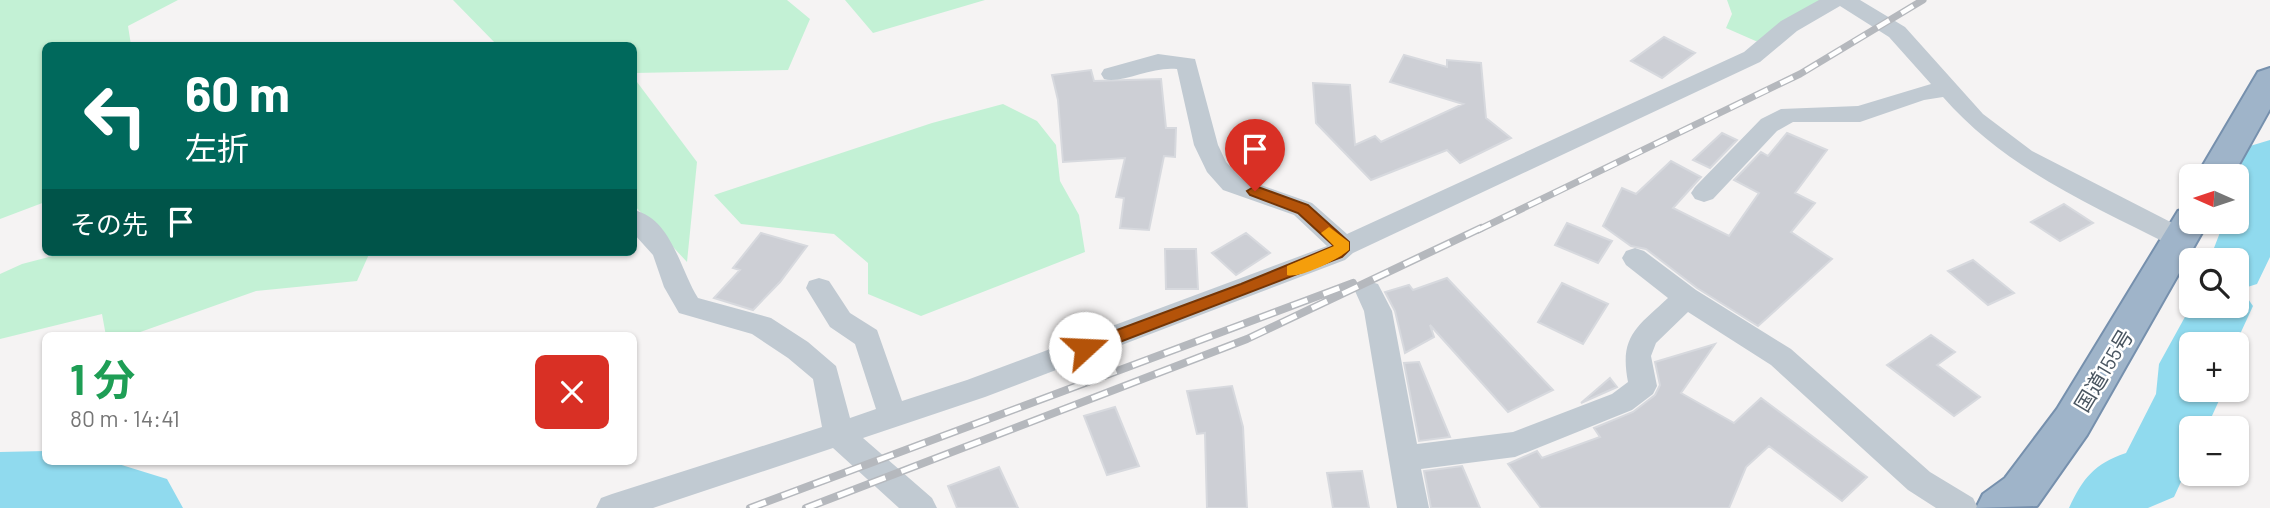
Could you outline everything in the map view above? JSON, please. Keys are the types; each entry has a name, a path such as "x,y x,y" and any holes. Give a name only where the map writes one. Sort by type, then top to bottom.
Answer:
{"highway":[{"path":"2221,164 2270,79"},
{"name":"国道155号","path":"1999,508 2021,492 2072,422 2183,234"}],"street":[{"path":"612,508 893,417 1247,289 1336,253 1344,246 1752,57 1789,26 1835,0"},
{"path":"1845,0 1897,32 1975,119 2023,157 2049,173 2179,226"},
{"path":"1112,74 1143,62 1174,60 1187,64 1206,145 1216,166 1232,184 1303,209 1344,246"},
{"path":"1704,193 1769,125 1789,114 1860,114 1921,93 1949,89"},
{"path":"637,222 665,251 677,287 689,306 761,326 798,350 826,374 839,435 921,508"},
{"path":"1634,258 1686,297 1781,357 1919,481 1962,508"},
{"path":"819,288 840,320 867,338 893,417"},
{"path":"1368,291 1378,311 1413,508"},
{"path":"1404,457 1515,444 1622,402 1643,386 1637,356 1645,337 1686,297"}],"green space":[{"path":"0,0 178,0 128,26 131,42 42,42 42,203 0,219"},
{"path":"453,0 787,0 810,19 788,70 637,73 637,42 494,42"},
{"path":"845,0 985,0 873,33"},
{"path":"1727,0 1835,0 1767,46 1726,28 1732,14"},
{"path":"637,82 697,162 687,262 637,208"},
{"path":"1003,104 1037,121 1056,145 1060,181 1079,215 1085,252 921,316 868,294 868,263 834,234 741,224 714,195 932,123"},
{"path":"53,256 368,256 357,281 256,291 140,332 105,332 102,314 0,339 0,274 22,264"}],"building":[{"path":"1664,37 1695,53 1662,78 1631,61"},
{"path":"1404,55 1447,67 1447,60 1481,63 1486,118 1511,138 1460,163 1447,150 1371,180 1316,123 1313,83 1350,85 1355,145 1375,136 1381,142 1463,104 1390,82"},
{"path":"1091,70 1094,81 1161,79 1166,128 1176,128 1175,157 1164,156 1149,230 1120,228 1124,198 1116,197 1125,158 1063,162 1058,100 1052,75"},
{"path":"1722,133 1737,140 1710,168 1693,160"},
{"path":"1787,133 1827,150 1795,193 1815,203 1791,232 1832,259 1758,326 1697,288 1646,249 1631,246 1603,226 1622,188 1636,194 1671,161 1701,177 1673,208 1729,236 1759,193 1734,180 1761,152 1768,156"},
{"path":"2064,204 2093,223 2060,241 2031,222"},
{"path":"1567,223 1612,241 1598,263 1555,245"},
{"path":"761,233 807,246 780,282 753,310 714,298 740,270 733,268"},
{"path":"1246,233 1270,253 1236,275 1212,253"},
{"path":"1165,249 1196,249 1198,289 1166,289"},
{"path":"1973,260 2014,293 1988,305 1948,271"},
{"path":"1447,278 1553,390 1508,412 1430,325 1434,337 1405,353 1395,311 1385,292 1409,285 1413,290"},
{"path":"1562,283 1608,304 1583,344 1538,322"},
{"path":"1931,335 1955,352 1937,365 1980,397 1954,416 1887,365"},
{"path":"1715,344 1681,393 1734,423 1761,398 1867,477 1842,501 1769,446 1746,467 1729,508 1541,508 1508,464 1537,451 1542,458 1600,437 1594,428 1633,412 1655,395 1660,385 1655,362"},
{"path":"1419,362 1450,437 1419,441 1404,363"},
{"path":"1610,378 1617,387 1581,403"},
{"path":"1232,386 1243,427 1247,508 1207,508 1205,433 1197,434 1187,391"},
{"path":"1115,407 1139,466 1107,475 1084,416"},
{"path":"1462,466 1480,508 1431,508 1424,471"},
{"path":"999,467 1018,508 957,508 948,486"},
{"path":"1362,471 1369,508 1333,508 1327,473"}],"waterway":[{"path":"2244,248 2270,159"},
{"path":"2209,332 2216,318"},
{"path":"2104,508 2127,482 2149,476 2185,402"},
{"path":"0,482 73,481 142,501 148,508"}],"railway":[{"path":"1478,230 1800,74 1923,0"},
{"path":"806,508 1247,339 1481,228"},
{"path":"750,508 1353,283"}],"slow traffic":[{"path":"1293,270 1336,253 1344,246 1329,233"}],"route":[{"path":"1085,348 1247,289 1336,253 1344,246 1303,209 1255,191"}]}
